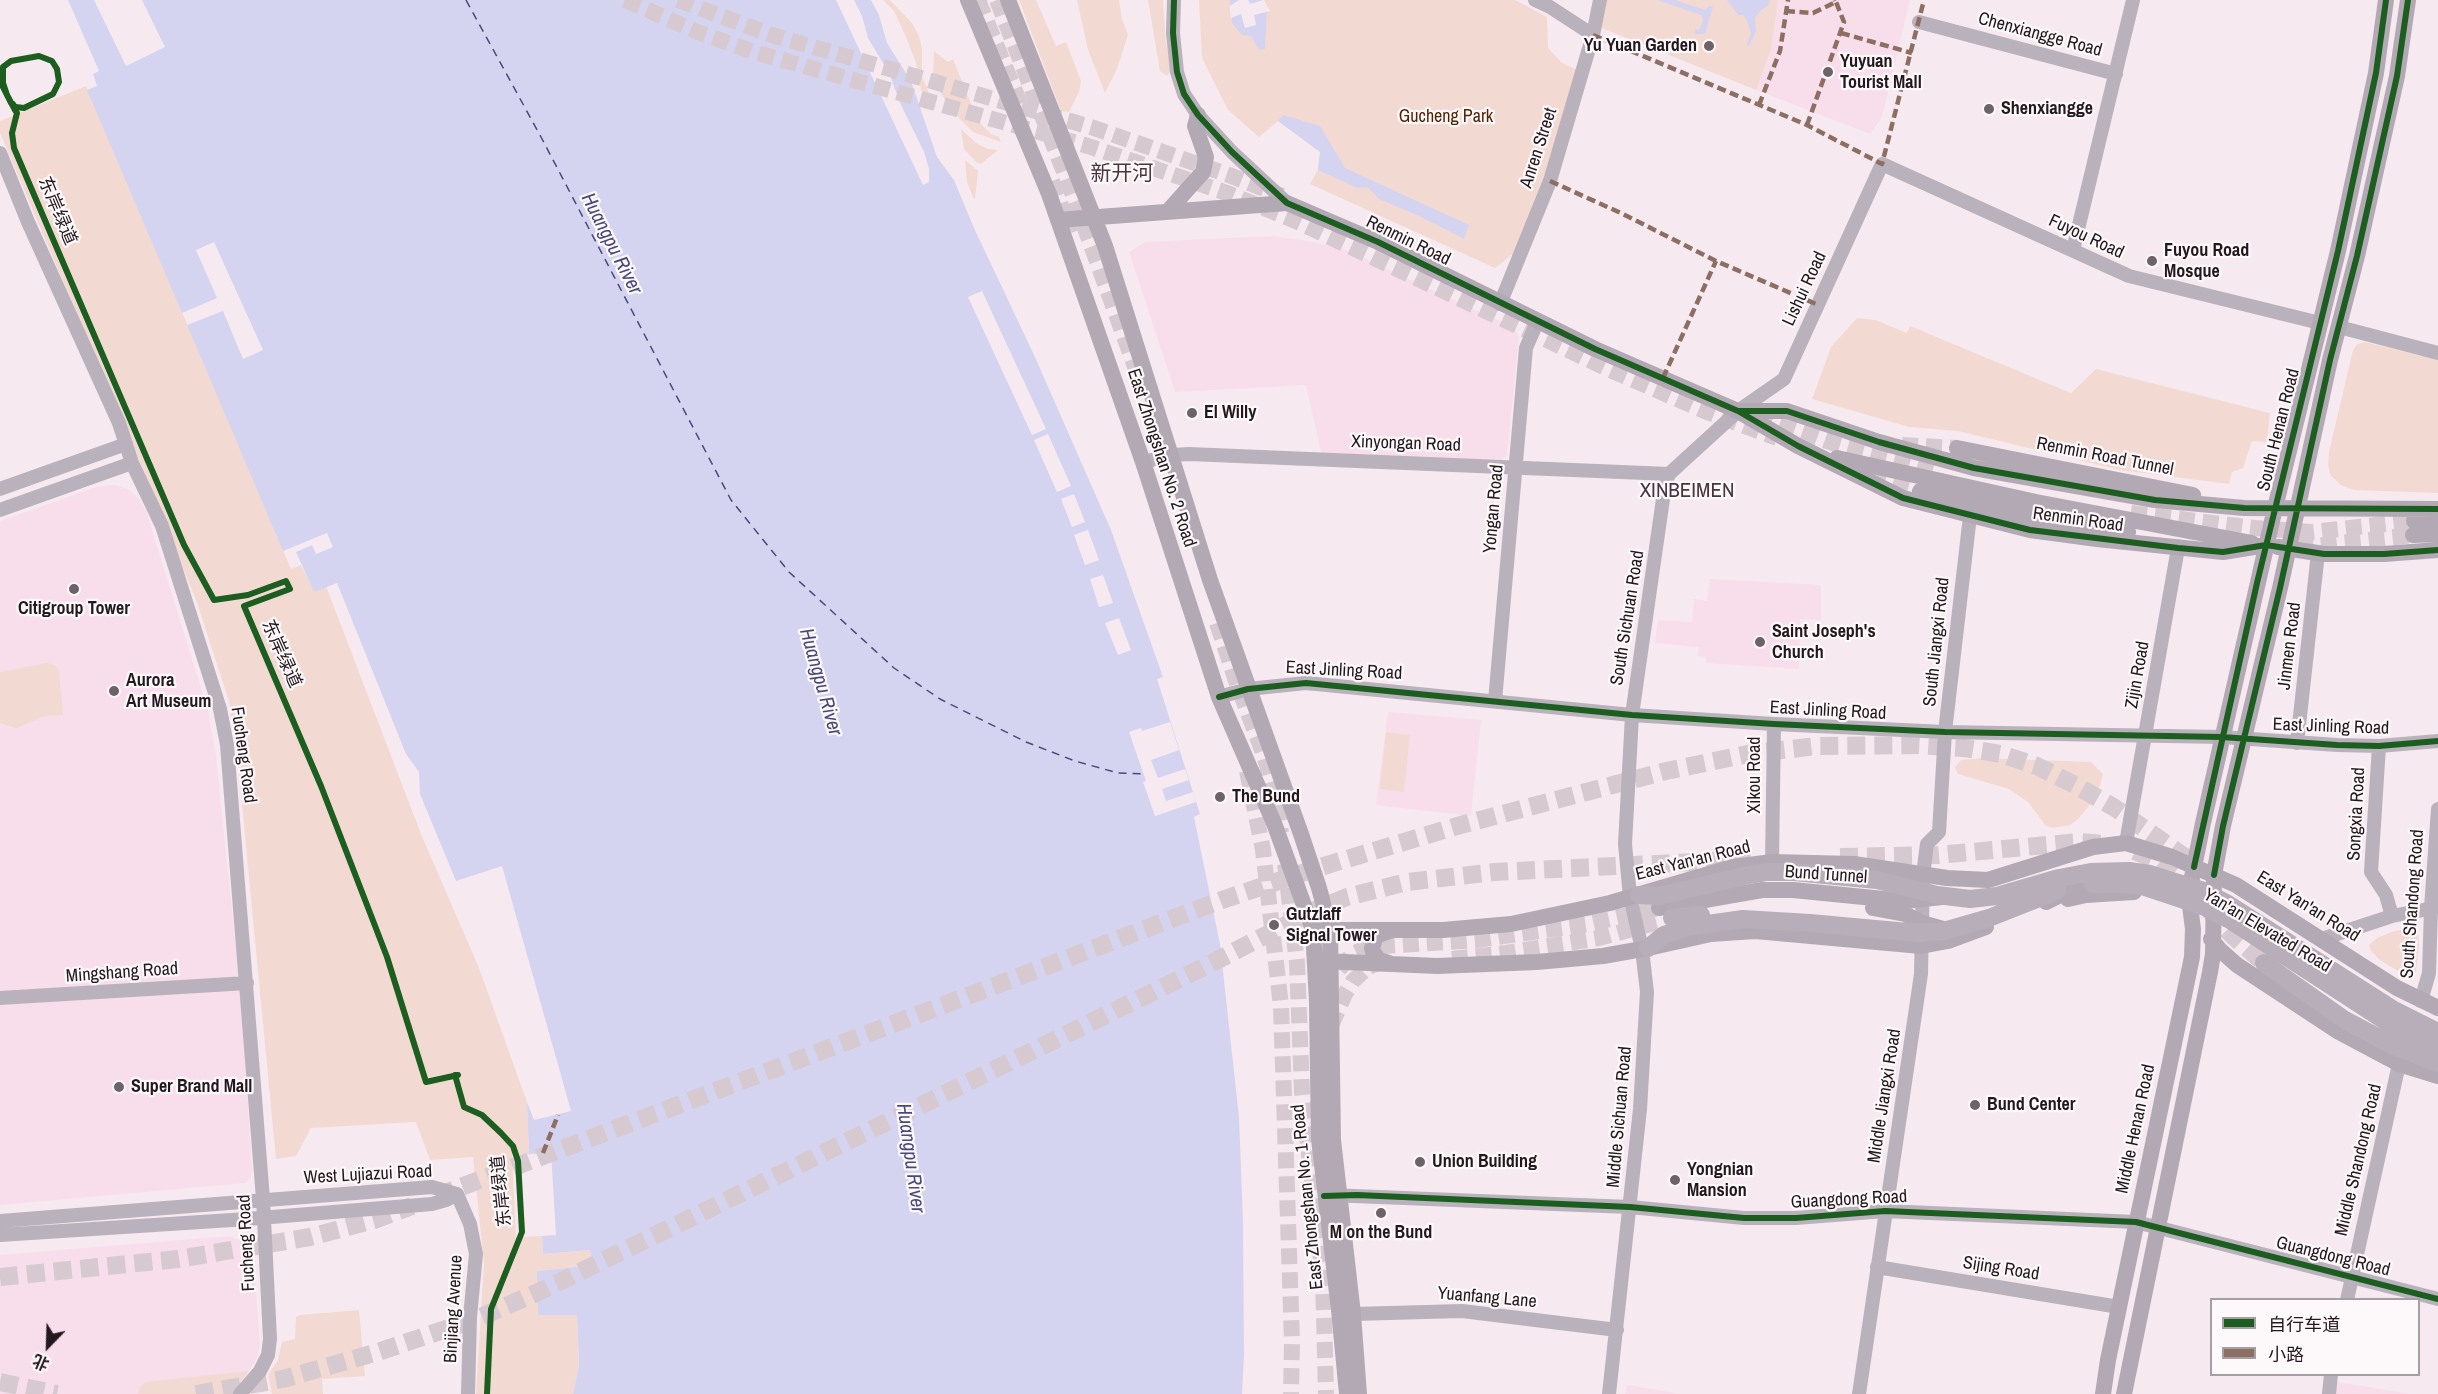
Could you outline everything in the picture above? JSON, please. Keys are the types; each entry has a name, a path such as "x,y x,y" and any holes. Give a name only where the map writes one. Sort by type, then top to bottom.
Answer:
{"highway":[{"name":"Yan'an Elevated Road","path":"1768,872 1908,887 1945,896 1970,899 1997,896 2059,878 2091,872 2129,871 2175,880 2201,890 2244,913 2394,1010 2438,1032"},
{"path":"1635,896 1659,896 1768,872"},
{"path":"1665,914 1716,891 1768,872"},
{"name":"Yan'an Elevated Road","path":"1756,913 1919,933 1966,929 2041,896 2084,885 2121,883 2162,891 2205,907 2230,920 2379,1018 2438,1050"},
{"path":"2245,899 2387,996 2438,1022"},
{"path":"1665,914 1756,913"},
{"path":"1645,949 1664,935 1687,927 1727,921 1756,913"},
{"path":"2264,963 2345,1020 2392,1045 2438,1063"}],"main road":[{"name":"East Zhongshan No. 2 Road","path":"968,0 1058,220 1143,462 1219,697 1321,930"},
{"name":"East Zhongshan No. 2 Road","path":"1008,0 1094,216 1210,580 1305,844 1321,930"},
{"name":"South Henan Road","path":"2193,872 2266,545 2338,251 2376,73 2386,0"},
{"name":"South Henan Road","path":"2212,941 2214,875 2243,738 2397,76 2408,0"},
{"path":"1169,210 1203,172 1206,158 1195,126 1198,115"},
{"path":"1058,220 1287,203"},
{"name":"Renmin Road","path":"1287,203 1378,242 1538,322 1738,411 1798,446 1903,498 2030,530 2223,552 2266,545"},
{"name":"Renmin Road","path":"1738,411 1787,411 1879,442 1974,468 2155,500 2244,508 2438,509"},
{"name":"Renmin Road","path":"1798,446 1849,462 2024,499 2288,549 2318,553 2384,554 2438,550"},
{"name":"Renmin Road Tunnel","path":"1957,448 2169,489 2244,508"},
{"path":"1920,491 1982,506 2138,534 2266,545"},
{"path":"2438,521 2414,528 2438,534"},
{"name":"East Yan'an Road","path":"1768,872 1854,864 1923,875 1988,880 2093,847 2126,843 2151,851 2193,872 2214,875 2236,885 2397,988 2438,1008"},
{"name":"East Yan'an Road","path":"2193,872 2212,898 2240,928 2338,1000 2421,1046 2438,1050"},
{"name":"Middle Henan Road","path":"2103,1394 2136,1222 2192,957 2193,929 2190,906 2193,872"},
{"name":"Bund Tunnel","path":"1665,914 1762,890 1793,890 1921,901 1953,894 1988,880"},
{"path":"1323,961 1482,965 1603,956 1711,934 1755,931 1922,946 1948,940 1966,929 1992,926 2040,905 2086,894 2124,891 2153,895 2190,906 2212,941 2237,965 2339,1032 2399,1064 2438,1076"},
{"name":"East Yan'an Road","path":"1321,930 1443,930 1511,924 1635,896"},
{"name":"Bund Tunnel","path":"1665,914 1749,900 1781,899 1894,911 1941,929 1966,929"},
{"name":"East Zhongshan No. 1 Road","path":"1321,930 1323,961 1319,1129 1353,1314 1359,1394"},
{"path":"1393,930 1378,935 1372,948 1379,960 1393,964"},
{"path":"2124,1394 2208,983 2212,941"},
{"name":"East Zhongshan No. 1 Road","path":"1331,1195 1347,1394"}],"street":[{"name":"Renmin Road","path":"1174,0 1173,33 1177,72 1184,94 1198,115 1232,152 1287,203"},
{"path":"1535,0 1593,35"},
{"name":"Anren Street","path":"1500,304 1550,181 1593,35 1600,0"},
{"path":"2073,250 2133,0"},
{"name":"Chenxiangge Road","path":"1920,22 2116,74"},
{"name":"Fucheng Road","path":"0,153 28,222 119,423 132,463 162,526 220,709 227,745 263,1199 270,1332 268,1355 260,1371 240,1394"},
{"name":"Fuyou Road","path":"1882,165 2129,276 2320,323"},
{"name":"Lishui Road","path":"1738,411 1784,379 1882,165"},
{"name":"Yongan Road","path":"1496,701 1526,348 1538,322"},
{"path":"2338,327 2438,352"},
{"path":"1669,474 1738,411"},
{"path":"0,489 126,444"},
{"name":"Xinyongan Road","path":"1143,462 1172,455 1189,454 1669,474"},
{"path":"0,510 132,463"},
{"name":"South Sichuan Road","path":"1635,896 1624,844 1632,715 1665,485 1669,474"},
{"name":"South Jiangxi Road","path":"1921,901 1927,844 1939,832 1946,732 1970,516"},
{"name":"Zijin Road","path":"2126,843 2178,548"},
{"name":"Jinmen Road","path":"2297,743 2318,553"},
{"name":"East Jinling Road","path":"1219,697 1248,689 1306,683 1632,715 1773,724 1946,732 2222,737 2379,746 2438,741"},
{"name":"Xikou Road","path":"1768,872 1773,724"},
{"name":"Songxia Road","path":"2379,746 2372,872 2386,895 2392,916"},
{"name":"South Shandong Road","path":"2421,1001 2429,973 2438,809"},
{"name":"Middle Sichuan Road","path":"1609,1394 1640,1109 1647,1003 1645,949 1635,896"},
{"name":"Middle Jiangxi Road","path":"1859,1394 1916,1014 1921,974 1921,901"},
{"path":"2322,939 2392,916 2434,907"},
{"name":"Mingshang Road","path":"0,998 247,983"},
{"name":"Middle Shandong Road","path":"2347,1298 2399,1064"},
{"name":"West Lujiazui Road","path":"0,1221 432,1187 457,1194"},
{"name":"West Lujiazui Road","path":"0,1235 264,1218 432,1204 457,1194"},
{"name":"Binjiang Avenue","path":"457,1194 470,1224 476,1254 470,1317 468,1394"},
{"name":"Guangdong Road","path":"1331,1195 1630,1207 1768,1219 1885,1211 2002,1214 2136,1222 2438,1299"},
{"name":"Sijing Road","path":"1877,1267 2119,1307"},
{"name":"Yuanfang Lane","path":"1353,1314 1472,1311 1617,1330"},
{"path":"2329,1394 2331,1376"}],"shaded area":[{"name":"Yuyuan Tourist Mall","path":"1778,0 1910,0 1882,117 1870,134 1756,90 1771,50"},
{"path":"1273,236 1344,249 1515,328 1519,337 1507,455 1498,462 1322,456 1306,385 1175,392 1129,252 1145,242"},
{"path":"115,485 128,489 139,499 146,511 208,710 216,756 239,978 0,993 0,521 99,486"},
{"path":"1710,579 1821,585 1821,620 1800,619 1799,669 1706,663 1706,657 1698,656 1699,647 1655,643 1658,620 1692,622 1694,599 1707,601"},
{"path":"1388,712 1481,720 1471,816 1376,805"},
{"name":"Super Brand Mall","path":"241,990 252,1171 250,1179 245,1183 0,1205 0,1004"},
{"path":"230,1236 244,1242 253,1254 260,1344 257,1359 232,1394 0,1394 0,1255"},
{"path":"2337,1382 2410,1394 2335,1394"},
{"path":"1627,1385 1681,1394 1625,1394"}],"green space":[{"path":"883,0 890,0 912,23 919,36 922,48 922,76 935,108 921,90 916,63 894,11"},
{"path":"1019,0 1036,0 1056,46 1066,42 1081,81 1079,92 1069,112 1062,111 1060,108"},
{"path":"1077,0 1119,0 1122,19 1128,35 1117,69 1105,93 1088,50"},
{"path":"1148,0 1163,0 1166,44 1172,69 1167,76 1160,71"},
{"name":"Gucheng Park","path":"1199,0 1515,0 1547,17 1548,48 1562,63 1582,72 1522,247 1495,268 1310,184 1318,170 1320,152 1278,121 1259,137 1228,110 1202,58"},
{"name":"Yu Yuan Garden","path":"1604,0 1778,0 1771,50 1756,90 1599,27"},
{"path":"934,51 948,62 953,59 978,121 991,134 999,137 1001,142 973,132 951,110 933,74"},
{"path":"86,86 291,569 301,565 314,591 326,586 421,834 479,968 527,1102 529,1154 512,1155 516,1237 542,1236 543,1254 590,1250 593,1265 537,1271 577,1315 579,1365 573,1394 476,1394 484,1263 473,1157 430,1160 416,1122 311,1128 296,1156 276,1159 239,773 229,701 196,600 0,133 0,121"},
{"path":"961,129 976,143 988,149 998,150 981,164 976,162 964,149"},
{"path":"965,160 978,171 975,199 967,182"},
{"path":"1857,318 1875,320 1907,333 1910,326 2071,393 2096,369 2270,413 2267,442 2252,441 2243,468 2232,472 2229,484 2120,470 1958,431 1909,427 1812,399 1831,347"},
{"path":"2365,342 2438,360 2438,493 2354,490 2341,485 2331,476 2328,465 2329,452 2353,350 2357,344"},
{"path":"47,663 55,665 59,671 63,715 45,716 16,728 0,723 0,672"},
{"path":"1386,732 1410,735 1404,792 1380,789"},
{"path":"1983,758 2091,762 2103,774 2097,796 2079,818 2070,825 2053,828 2046,826 2028,802 2009,789 1958,774 1955,767 1961,760"},
{"path":"2412,928 2418,934 2419,945 2416,972 2411,979 2380,960 2371,951 2369,945 2377,938 2394,931"},
{"path":"359,1310 365,1376 322,1379 323,1394 272,1394 268,1375 278,1360 282,1342 295,1339 296,1317"},
{"path":"249,1371 232,1394 138,1394 145,1382"}],"water":[{"name":"Huangpu River","path":"68,0 871,0 879,15 887,43 911,81 937,157 954,180 1111,530 1163,677 1157,679 1200,814 1194,817 1220,944 1239,1117 1243,1221 1242,1394 573,1394 579,1365 577,1315 538,1315 537,1271 593,1265 590,1250 543,1254 542,1236 556,1235 551,1153 529,1154 527,1102 534,1120 571,1111 502,866 456,881 420,794 419,772 406,754 337,583 314,592 296,552 312,545 316,554 333,547 327,533 283,551 187,325 223,311 243,359 263,350 214,242 196,250 217,298 182,313 87,90 97,86 93,74 99,71"},
{"path":"1230,0 1261,0 1267,11 1265,49 1259,50 1251,36 1242,35 1232,23"},
{"path":"1657,0 1675,0 1705,10 1709,6 1713,7 1705,34 1695,34 1695,30 1700,29 1703,20 1701,15"},
{"path":"1727,0 1770,0 1768,6 1755,18 1756,32 1748,47 1747,43 1751,33 1747,21 1743,15 1738,15"},
{"path":"1283,115 1320,126 1345,168 1469,225 1464,239 1379,199 1368,187 1357,188 1318,170 1320,152 1278,121"}],"pier":[{"path":"94,0 142,0 165,47 126,66"},
{"path":"836,0 854,0 862,16 868,38 890,75 900,103 924,152 929,169 929,182 923,185"},
{"path":"1239,0 1248,0 1250,4 1264,0 1270,11 1254,15 1256,25 1245,28 1241,14 1231,18 1230,6"},
{"path":"982,291 1046,429 1032,435 968,297"},
{"path":"1048,434 1071,486 1057,492 1034,440"},
{"path":"1074,494 1085,522 1072,527 1061,499"},
{"path":"1088,530 1099,560 1085,565 1074,535"},
{"path":"1103,575 1113,603 1099,607 1090,579"},
{"path":"1119,618 1131,650 1118,655 1105,623"},
{"path":"1170,722 1179,750 1151,760 1158,778 1185,769 1189,780 1162,789 1166,801 1193,792 1196,802 1155,816 1129,732 1141,728 1142,731"}],"ferry route":[{"path":"466,0 541,137 731,500 789,572 894,668 940,699 1026,742 1075,761 1118,773 1144,774"}],"tunnel":[{"path":"625,0 700,33 754,52 1088,146 1227,193 1296,221 1608,369 1707,412 1777,438"},
{"path":"678,0 772,35 1091,127 1282,196"},
{"path":"978,0 1024,113"},
{"path":"997,0 1073,195 1138,375"},
{"path":"1052,181 1071,233"},
{"path":"1757,416 1838,445 1933,472"},
{"path":"1902,445 1957,448"},
{"path":"1870,476 1920,491"},
{"path":"2131,513 2255,528 2312,532 2414,521"},
{"path":"2297,545 2313,546 2413,535"},
{"path":"1217,623 1265,758 1276,800 1281,833"},
{"path":"437,1196 1222,900 1317,868 1457,826 1666,771 1748,754 1817,746 1918,745 1964,748 2001,754 2037,766 2075,785 2115,808 2192,862"},
{"path":"1247,771 1263,850 1281,1006 1292,1342 1291,1394"},
{"path":"1840,857 1938,855 2079,842 2105,844"},
{"path":"2135,851 2153,859 2186,886"},
{"path":"196,1394 283,1379 378,1352 476,1319 543,1290 1200,969 1313,911 1347,897 1407,882 1495,872 1755,859"},
{"path":"1285,864 1297,962 1302,1092 1323,1277 1326,1394"},
{"path":"1339,969 1353,954 1368,947 1477,940 1588,924 1659,908"},
{"path":"2209,910 2232,935 2264,963"},
{"path":"1452,959 1599,938 1662,921"},
{"path":"1331,1026 1353,981 1368,967 1381,962"},
{"path":"0,1277 178,1259 310,1237 374,1220 412,1206"},
{"path":"0,1382 57,1394"}],"marked path":[{"path":"1759,105 1780,51 1788,0"},
{"path":"1786,11 1813,13 1836,2 1835,0"},
{"path":"1807,125 1844,22 1836,2 1838,0"},
{"path":"1593,35 1807,125 1882,164 1924,0"},
{"path":"1841,33 1912,53"},
{"path":"1550,181 1623,214 1716,261 1816,304"},
{"path":"1663,378 1716,261"},
{"path":"543,1153 558,1115"}],"cycle path":[{"path":"1174,0 1173,33 1177,72 1184,94 1198,115 1232,152 1287,203 1378,242 1595,349 1738,411 1798,446 1903,498 2030,530 2178,548 2223,552 2266,545 2324,554 2384,554 2438,550"},
{"path":"2194,867 2257,583 2338,251 2376,73 2386,0"},
{"path":"2214,875 2223,826 2397,76 2408,0"},
{"name":"东岸绿道","path":"0,81 11,103 13,104 16,107 24,108 53,94 59,82 57,69 52,61 39,56 11,61 3,67 3,83 7,95 15,110 17,113 12,133 14,148 184,545 214,600 248,595 286,581 290,589 244,606 321,786 387,957 426,1082 458,1075"},
{"path":"1739,411 1787,411 1879,442 1974,468 2155,500 2244,508 2438,509"},
{"path":"1219,697 1248,689 1306,683 1632,715 1774,724 1945,732 2222,737 2337,745 2379,746 2438,741"},
{"name":"东岸绿道","path":"455,1075 464,1107 482,1115 501,1133 513,1146 518,1161 522,1232 491,1309 487,1394"},
{"path":"1324,1196 1357,1195 1630,1207 1744,1218 1796,1218 1885,1211 2136,1222 2438,1299"}],"place":[{"name":"Yu Yuan Garden","path":"1709,46"},
{"name":"Yuyuan Tourist Mall","path":"1828,72"},
{"name":"Shenxiangge","path":"1989,109"},
{"name":"Fuyou Road Mosque","path":"2152,261"},
{"name":"El Willy","path":"1192,413"},
{"name":"Citigroup Tower","path":"74,589"},
{"name":"Saint Joseph's Church","path":"1760,642"},
{"name":"Aurora Art Museum","path":"114,691"},
{"name":"The Bund","path":"1220,797"},
{"name":"Gutzlaff Signal Tower","path":"1274,925"},
{"name":"Super Brand Mall","path":"119,1087"},
{"name":"Bund Center","path":"1975,1105"},
{"name":"Union Building","path":"1420,1162"},
{"name":"Yongnian Mansion","path":"1675,1180"},
{"name":"M on the Bund","path":"1381,1213"}],"district":[{"name":"新开河","path":"1122,174"},
{"name":"XINBEIMEN","path":"1687,491"}]}
